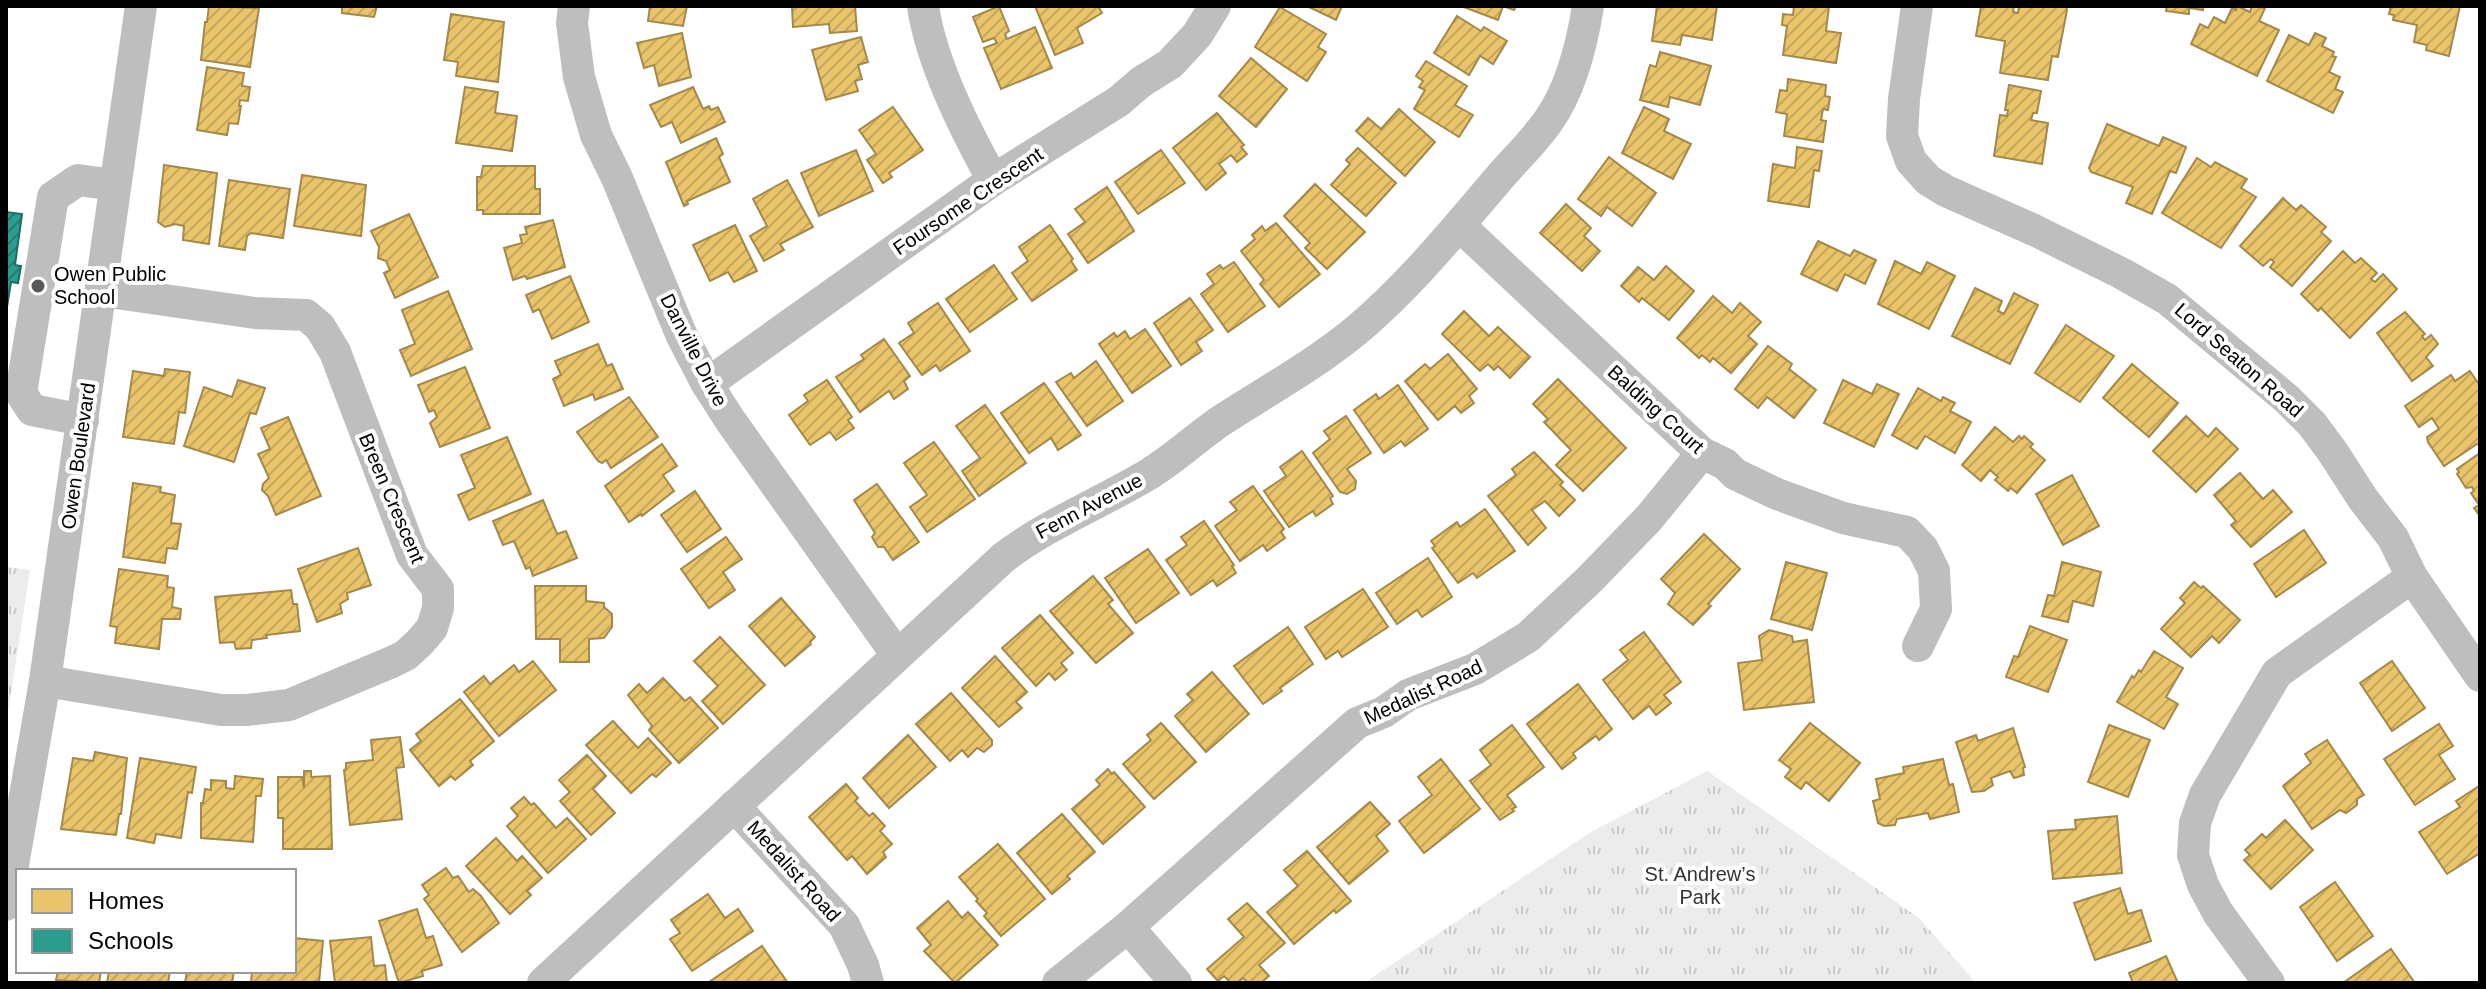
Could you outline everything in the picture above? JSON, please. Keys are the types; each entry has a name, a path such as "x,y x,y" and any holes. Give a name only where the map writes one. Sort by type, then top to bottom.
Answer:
{"street":[{"name":"Owen Boulevard","path":"6,905 45,681 141,6"},
{"name":"Danville Drive","path":"574,6 574,45 579,77 596,135 681,334 707,384 897,655"},
{"path":"923,6 925,22 946,82 993,180"},
{"name":"Foursome Crescent","path":"707,384 993,180 1119,101 1141,82 1170,64 1197,35 1215,6"},
{"name":"Fenn Avenue","path":"550,981 1003,558 1029,538 1147,475 1183,452 1218,423 1354,332 1376,313 1460,226 1551,117 1569,81 1583,37 1588,6"},
{"name":"Lord Seaton Road","path":"1917,6 1902,136 1911,161 1928,180 1946,191 2121,273 2185,312 2287,399 2312,424 2393,538 2412,577 2480,676"},
{"path":"83,420 32,410 21,393 53,197 78,180 114,185"},
{"name":"Balding Court","path":"1460,226 1702,453 1725,464 1735,474 1777,494 1843,518 1907,532 1923,549 1934,571 1936,609 1918,646"},
{"name":"Breen Crescent","path":"45,681 221,710 279,707 303,700 406,655 432,628 438,608 438,589 412,555 335,352 320,327 306,315 255,313 102,291"},
{"name":"Medalist Road","path":"1058,983 1128,927 1357,723 1384,712 1408,695 1475,669 1528,637 1639,528 1702,453"},
{"path":"2269,983 2218,913 2203,885 2193,855 2195,823 2205,795 2277,673 2412,577"},
{"name":"Medalist Road","path":"734,806 844,925 868,983"},
{"path":"1128,927 1176,983"}],"green space":[{"path":"6,567 30,570 6,725"},
{"name":"St. Andrew’s Park","path":"1707,771 1919,918 1976,983 1364,983 1591,832"}],"building: Homes":[{"path":"209,6 259,8 250,67 201,60"},
{"path":"342,6 377,6 374,17 342,13"},
{"path":"650,6 687,6 683,26 648,21"},
{"path":"792,6 855,6 857,31 830,33 829,24 793,27"},
{"path":"999,6 1009,31 1005,34 1007,39 1035,27 1052,68 1001,89 984,48 997,43 994,38 983,42 973,17"},
{"path":"1035,6 1098,6 1102,13 1077,28 1083,43 1055,55"},
{"path":"1307,6 1342,6 1336,20"},
{"path":"1461,6 1503,6 1498,20"},
{"path":"1657,6 1717,6 1712,40 1682,35 1680,45 1652,41"},
{"path":"1794,6 1829,6 1826,31 1841,33 1836,63 1783,55 1787,26 1782,25 1783,14 1793,15"},
{"path":"1981,6 2014,6 2013,12 2018,13 2019,6 2066,6 2058,57 2052,56 2048,80 2000,73 2005,41 1976,36"},
{"path":"2167,6 2203,6 2203,10 2189,8 2189,14 2166,11"},
{"path":"2237,6 2250,12 2252,6 2265,8 2259,21 2279,30 2257,76 2191,44 2200,24 2208,28 2214,17 2225,23 2232,8 2236,10"},
{"path":"2391,6 2460,6 2449,56 2426,50 2427,45 2414,42 2417,25 2393,20 2394,15 2389,14"},
{"path":"1280,7 1326,34 1318,47 1326,52 1307,81 1255,47"},
{"path":"451,14 504,22 498,82 456,76 458,62 444,60"},
{"path":"1457,16 1481,31 1484,27 1507,41 1493,64 1480,56 1469,75 1434,53"},
{"path":"682,33 691,77 659,86 654,65 644,68 637,43"},
{"path":"2315,33 2326,38 2322,46 2334,52 2332,56 2336,57 2329,72 2340,77 2335,89 2343,92 2333,113 2267,81 2289,35 2309,45"},
{"path":"861,37 868,62 858,65 862,79 855,81 858,91 826,100 812,50"},
{"path":"1660,52 1711,66 1700,105 1670,97 1668,107 1640,100 1650,65 1656,67"},
{"path":"1251,58 1287,89 1256,127 1219,96"},
{"path":"1426,61 1467,86 1455,105 1473,115 1459,137 1414,109 1425,90 1419,87 1423,81 1416,76"},
{"path":"207,67 244,73 242,86 250,87 248,101 240,100 238,124 229,123 227,135 197,130"},
{"path":"1788,79 1826,85 1825,96 1830,97 1828,110 1823,109 1821,120 1826,121 1823,142 1784,136 1787,114 1776,112 1780,90 1787,91"},
{"path":"2009,85 2041,91 2037,113 2033,113 2031,120 2048,123 2042,164 1994,156 2000,115 2007,116"},
{"path":"465,87 498,92 495,113 517,116 512,151 456,143"},
{"path":"693,87 703,109 718,107 725,122 681,143 672,122 661,127 650,105"},
{"path":"893,107 923,150 889,173 892,177 883,183 867,160 876,154 859,130"},
{"path":"1644,107 1669,119 1664,131 1691,144 1673,179 1622,153"},
{"path":"1399,109 1435,142 1405,176 1356,131 1368,118 1381,129"},
{"path":"1217,113 1244,145 1241,147 1247,154 1237,162 1231,155 1219,164 1226,173 1206,190 1173,148"},
{"path":"2107,124 2159,146 2163,137 2186,147 2176,173 2170,171 2152,214 2126,203 2133,187 2091,172 2089,168"},
{"path":"716,138 723,154 719,157 730,182 687,201 688,204 684,206 666,162"},
{"path":"1797,147 1822,151 1819,171 1814,170 1809,207 1768,201 1773,164 1795,168"},
{"path":"1358,148 1396,183 1366,216 1331,185 1350,164 1346,160"},
{"path":"856,150 873,191 819,216 801,173"},
{"path":"1161,150 1185,183 1138,214 1115,182"},
{"path":"1609,157 1656,193 1632,226 1607,207 1601,216 1578,199"},
{"path":"2197,158 2211,167 2215,162 2247,179 2241,188 2256,197 2221,248 2162,213"},
{"path":"164,165 217,173 209,244 183,240 184,226 175,224 165,227 158,222"},
{"path":"483,166 535,166 535,189 540,189 540,214 483,214 483,210 477,210 477,177 481,177"},
{"path":"302,175 366,185 361,236 294,226"},
{"path":"229,180 290,189 283,238 251,233 247,236 245,250 219,246"},
{"path":"787,180 813,227 780,244 784,250 764,261 750,236 767,226 753,199"},
{"path":"1315,184 1365,232 1327,269 1305,248 1310,243 1284,216"},
{"path":"1107,187 1134,231 1088,263 1068,234 1085,222 1075,209"},
{"path":"2283,198 2296,210 2301,205 2326,227 2321,232 2331,241 2292,286 2270,267 2274,262 2271,259 2263,266 2240,246"},
{"path":"1566,204 1591,228 1584,236 1600,251 1582,271 1540,233"},
{"path":"409,214 438,277 395,298 384,273 390,270 386,261 378,258 379,247 371,231"},
{"path":"553,220 565,267 527,279 525,276 513,280 504,248 522,243 520,235 527,234 525,227"},
{"path":"1276,223 1320,274 1279,307 1260,284 1264,280 1241,251 1255,239 1252,235 1262,226 1265,231"},
{"path":"735,225 757,271 734,282 728,272 710,281 693,245"},
{"path":"1050,225 1077,270 1032,301 1012,273 1028,261 1019,247"},
{"path":"1818,241 1850,256 1854,250 1876,260 1865,284 1845,274 1837,291 1801,274"},
{"path":"2343,251 2355,263 2361,258 2377,273 2371,279 2375,282 2383,274 2397,289 2350,338 2321,308 2318,311 2301,294"},
{"path":"1895,261 1921,274 1927,262 1955,276 1929,329 1878,304"},
{"path":"1234,262 1265,306 1228,332 1201,294 1214,284 1207,274 1220,265 1223,269"},
{"path":"994,265 1017,299 970,332 946,299"},
{"path":"1666,266 1694,291 1669,320 1642,298 1639,302 1621,286 1638,267 1654,280"},
{"path":"570,276 589,322 552,339 539,309 533,312 526,295"},
{"path":"1975,288 2002,301 1998,311 2004,314 2014,293 2038,305 2010,364 1952,336"},
{"path":"448,291 472,349 411,376 400,350 415,344 402,310"},
{"path":"1713,296 1732,313 1740,303 1761,322 1748,336 1757,344 1731,373 1713,358 1710,362 1702,355 1699,358 1677,338"},
{"path":"1190,298 1213,330 1196,342 1202,351 1181,365 1154,323"},
{"path":"938,303 970,351 940,371 936,365 922,375 899,343 914,333 908,323"},
{"path":"1464,311 1489,336 1498,327 1530,357 1510,378 1498,366 1494,370 1488,364 1480,371 1442,334"},
{"path":"2405,312 2425,334 2422,336 2425,340 2431,335 2438,344 2426,357 2433,366 2412,381 2377,333"},
{"path":"2066,325 2114,356 2080,402 2035,373"},
{"path":"1145,329 1171,366 1132,393 1099,344 1114,333 1117,337 1125,331 1130,339"},
{"path":"884,339 910,376 904,381 908,389 894,399 889,391 860,412 836,377 864,359 861,355"},
{"path":"598,344 607,366 612,364 623,389 595,400 593,394 564,406 553,379 561,375 555,361"},
{"path":"1768,346 1792,364 1789,369 1816,390 1794,418 1767,397 1758,408 1735,389"},
{"path":"1448,354 1477,389 1469,396 1474,403 1461,413 1455,406 1438,420 1405,381 1425,364 1430,369"},
{"path":"1096,361 1123,401 1087,426 1056,382 1071,373 1074,378"},
{"path":"2132,364 2178,403 2149,437 2103,398"},
{"path":"465,367 490,428 440,447 430,423 437,417 434,410 429,412 418,385"},
{"path":"165,369 190,372 185,413 179,412 174,444 123,437 133,371 164,376"},
{"path":"2470,371 2480,386 2480,442 2444,466 2428,442 2427,437 2439,429 2432,418 2419,427 2405,406 2451,375 2455,381"},
{"path":"1558,379 1626,448 1583,491 1556,465 1571,450 1544,422 1548,419 1533,404"},
{"path":"238,380 265,388 256,414 250,413 234,462 184,446 204,387 232,397"},
{"path":"827,380 852,417 848,420 854,428 836,440 830,432 810,445 789,415 808,401 804,395"},
{"path":"1843,380 1872,394 1877,384 1899,394 1874,447 1824,423"},
{"path":"1044,383 1081,435 1058,450 1051,438 1029,453 1001,413"},
{"path":"1398,385 1428,429 1405,446 1401,441 1384,453 1354,410 1376,394 1379,399"},
{"path":"1918,388 1941,401 1943,397 1955,403 1950,411 1971,422 1955,453 1925,436 1917,449 1892,435"},
{"path":"629,397 658,437 611,468 606,460 602,463 598,461 577,432"},
{"path":"985,405 1026,463 979,496 962,471 980,458 956,426"},
{"path":"1346,416 1371,453 1347,469 1356,481 1355,489 1347,494 1340,492 1313,453 1330,439 1324,431"},
{"path":"2186,416 2208,437 2216,428 2238,449 2196,492 2153,451"},
{"path":"288,417 321,496 276,515 262,490 269,478 258,454 270,449 261,428"},
{"path":"1995,427 2013,442 2024,436 2033,444 2030,447 2045,460 2017,493 2011,488 2008,491 1995,480 1998,477 1990,470 1981,481 1962,465"},
{"path":"507,437 531,494 469,520 458,495 475,488 461,455"},
{"path":"934,442 975,499 927,532 910,507 927,495 904,463"},
{"path":"662,444 677,466 663,475 674,491 642,516 629,522 605,486"},
{"path":"1302,451 1333,496 1330,498 1333,504 1316,516 1313,511 1289,527 1264,491 1286,476 1280,467"},
{"path":"1534,452 1563,482 1560,485 1575,500 1559,516 1545,501 1532,510 1546,528 1528,545 1488,496 1516,475 1512,469"},
{"path":"2480,453 2480,516 2474,508 2479,505 2471,493 2474,491 2472,487 2466,488 2457,469"},
{"path":"2240,473 2263,499 2273,490 2292,512 2251,547 2231,525 2236,521 2214,495"},
{"path":"2072,475 2099,526 2063,545 2036,494"},
{"path":"133,483 161,487 160,492 175,495 171,523 181,524 177,549 167,548 165,563 123,557"},
{"path":"877,484 919,542 893,560 884,547 878,547 872,537 875,533 854,500"},
{"path":"1253,486 1284,529 1281,532 1285,538 1267,551 1263,545 1240,561 1215,526 1237,510 1230,502"},
{"path":"695,491 721,529 687,552 661,515"},
{"path":"543,500 557,534 566,531 577,558 533,576 530,567 526,569 514,541 503,545 493,521"},
{"path":"1485,509 1515,551 1477,578 1473,573 1458,583 1432,548 1435,546 1431,541 1457,522 1460,527"},
{"path":"1204,521 1234,565 1236,573 1217,586 1213,580 1191,595 1166,560 1187,545 1181,537"},
{"path":"2304,530 2326,563 2276,597 2254,564"},
{"path":"1704,534 1740,569 1693,625 1668,604 1675,593 1661,579"},
{"path":"726,537 742,559 723,572 735,590 709,608 681,569"},
{"path":"358,548 371,585 347,593 348,599 340,604 342,613 317,622 298,569"},
{"path":"1148,549 1179,593 1136,623 1105,578"},
{"path":"1428,558 1452,597 1422,617 1417,610 1397,624 1376,593"},
{"path":"1786,562 1827,573 1812,630 1771,619"},
{"path":"2062,562 2101,572 2093,606 2073,601 2068,622 2042,616 2048,595 2054,596"},
{"path":"119,569 168,576 167,587 174,588 172,607 181,609 180,619 162,619 159,649 115,643 117,627 110,626"},
{"path":"1093,576 1113,600 1108,604 1133,633 1096,663 1050,611"},
{"path":"2194,582 2201,588 2203,586 2240,620 2219,643 2212,636 2191,657 2161,629 2185,603 2180,598"},
{"path":"535,586 586,586 586,601 604,603 612,614 612,627 604,638 589,639 589,662 560,662 560,639 536,639"},
{"path":"1363,589 1388,627 1342,657 1338,651 1326,659 1305,627"},
{"path":"291,590 293,604 297,604 300,631 266,635 267,638 252,640 251,648 236,649 234,642 220,643 215,597"},
{"path":"781,598 815,637 785,666 749,626"},
{"path":"1040,615 1073,653 1061,663 1067,670 1055,680 1049,673 1036,686 1002,648"},
{"path":"2030,626 2067,640 2048,692 2006,677"},
{"path":"1288,627 1313,664 1263,704 1234,666"},
{"path":"1769,630 1792,636 1793,642 1807,640 1814,702 1744,710 1738,663 1762,660 1759,636"},
{"path":"1644,632 1681,682 1664,695 1671,703 1656,715 1649,706 1633,719 1603,680 1628,660 1620,650"},
{"path":"720,637 765,685 723,724 702,701 718,686 694,661"},
{"path":"2154,651 2183,668 2166,697 2178,704 2164,729 2117,702 2132,676 2134,678 2139,670 2141,672"},
{"path":"995,656 1027,692 1016,702 1022,708 999,727 962,688"},
{"path":"533,661 556,690 499,736 464,692 484,676 490,684 514,665 519,672"},
{"path":"2392,661 2425,708 2392,731 2360,683"},
{"path":"1212,672 1249,714 1206,752 1175,716 1193,700 1187,694"},
{"path":"663,678 685,701 690,697 718,728 679,763 649,730 652,726 628,695 639,684 647,693"},
{"path":"1578,684 1612,729 1599,740 1596,736 1573,753 1576,758 1562,769 1527,724"},
{"path":"951,693 992,740 992,745 984,752 977,748 968,757 962,750 950,761 916,724"},
{"path":"460,699 494,741 470,761 473,765 455,780 451,776 439,786 410,750 421,741 416,734"},
{"path":"613,721 638,748 648,738 671,763 656,777 652,774 631,793 586,745"},
{"path":"1161,723 1196,762 1154,799 1123,764 1151,740 1147,735"},
{"path":"1810,723 1860,763 1829,801 1806,782 1801,789 1785,777 1791,769 1779,760"},
{"path":"2439,724 2453,746 2439,755 2455,779 2415,805 2384,759"},
{"path":"1512,725 1544,767 1507,795 1516,807 1500,820 1470,781 1491,765 1480,750"},
{"path":"2109,725 2150,740 2128,797 2088,782"},
{"path":"2013,728 2025,767 2024,775 2014,778 2010,771 1991,778 1993,785 1984,791 1972,792 1956,742 1976,735 1978,741"},
{"path":"908,735 936,767 889,808 863,778"},
{"path":"400,737 404,767 396,768 402,819 350,825 344,770 346,763 373,760 371,740"},
{"path":"2327,740 2364,795 2346,813 2340,810 2312,829 2283,786 2311,763 2305,754"},
{"path":"95,752 127,758 116,835 61,829 73,758 93,761"},
{"path":"587,755 606,776 593,789 615,813 591,835 560,801 570,792 559,780"},
{"path":"140,758 196,767 192,793 188,792 181,838 156,834 154,843 127,838"},
{"path":"1441,759 1480,809 1424,853 1399,821 1432,795 1418,777"},
{"path":"1943,759 1959,812 1930,819 1928,813 1897,819 1895,825 1878,823 1873,801 1880,799 1876,779 1904,773 1903,767"},
{"path":"1108,769 1145,807 1103,844 1072,809 1100,785 1096,780"},
{"path":"304,771 311,771 311,777 330,776 332,849 283,849 283,818 278,818 278,777 302,777 304,788"},
{"path":"235,776 263,779 261,796 256,796 253,842 201,838 201,803 205,789 211,790 211,780 226,781 226,788 234,789"},
{"path":"846,784 858,798 855,801 869,816 873,813 885,826 880,831 892,844 883,852 886,857 867,874 852,856 847,860 809,817"},
{"path":"2479,786 2480,853 2447,874 2419,832 2460,807 2456,801"},
{"path":"524,797 531,805 534,803 556,828 567,818 586,839 548,873 507,826 518,816 511,808"},
{"path":"1370,802 1390,824 1376,836 1388,851 1349,884 1317,847"},
{"path":"1062,814 1095,852 1052,894 1017,853"},
{"path":"2117,816 2122,873 2053,879 2048,831 2076,829 2075,820"},
{"path":"2285,820 2313,850 2271,889 2244,860 2250,855 2245,850 2262,834 2266,838"},
{"path":"496,838 517,861 522,856 542,878 527,891 531,895 510,914 466,866"},
{"path":"998,844 1045,899 1001,936 984,916 987,913 976,901 978,899 959,877"},
{"path":"1307,851 1351,901 1336,913 1334,910 1294,944 1267,912 1298,886 1284,870"},
{"path":"446,868 453,878 458,876 469,892 473,889 481,896 499,923 462,952 424,899 429,895 422,885"},
{"path":"2335,882 2373,936 2337,961 2300,907"},
{"path":"2120,888 2128,914 2141,910 2151,941 2095,960 2074,903"},
{"path":"708,894 725,918 738,909 753,931 692,971 670,939 680,933 671,920"},
{"path":"948,901 962,918 968,912 998,945 955,983 924,951 931,945 917,928"},
{"path":"1247,903 1285,943 1259,965 1269,976 1261,983 1248,983 1243,978 1231,983 1224,976 1218,981 1207,969 1244,937 1228,919"},
{"path":"417,909 426,938 433,936 442,965 422,971 423,976 399,983 379,921"},
{"path":"371,937 374,966 385,965 387,983 335,983 330,941"},
{"path":"296,938 323,941 319,983 251,983 252,973 296,973"},
{"path":"762,946 788,983 709,982"},
{"path":"2391,949 2415,983 2343,983"},
{"path":"2166,956 2178,983 2133,983 2129,973"},
{"path":"58,973 101,973 99,983 56,980"},
{"path":"109,973 170,973 168,983 107,983"},
{"path":"187,973 234,973 232,983 185,983"}],"building: Schools":[{"path":"6,212 22,214 15,265 21,266 18,283 11,282 6,313"}],"place":[{"name":"Owen Public School","path":"38,286"}]}
